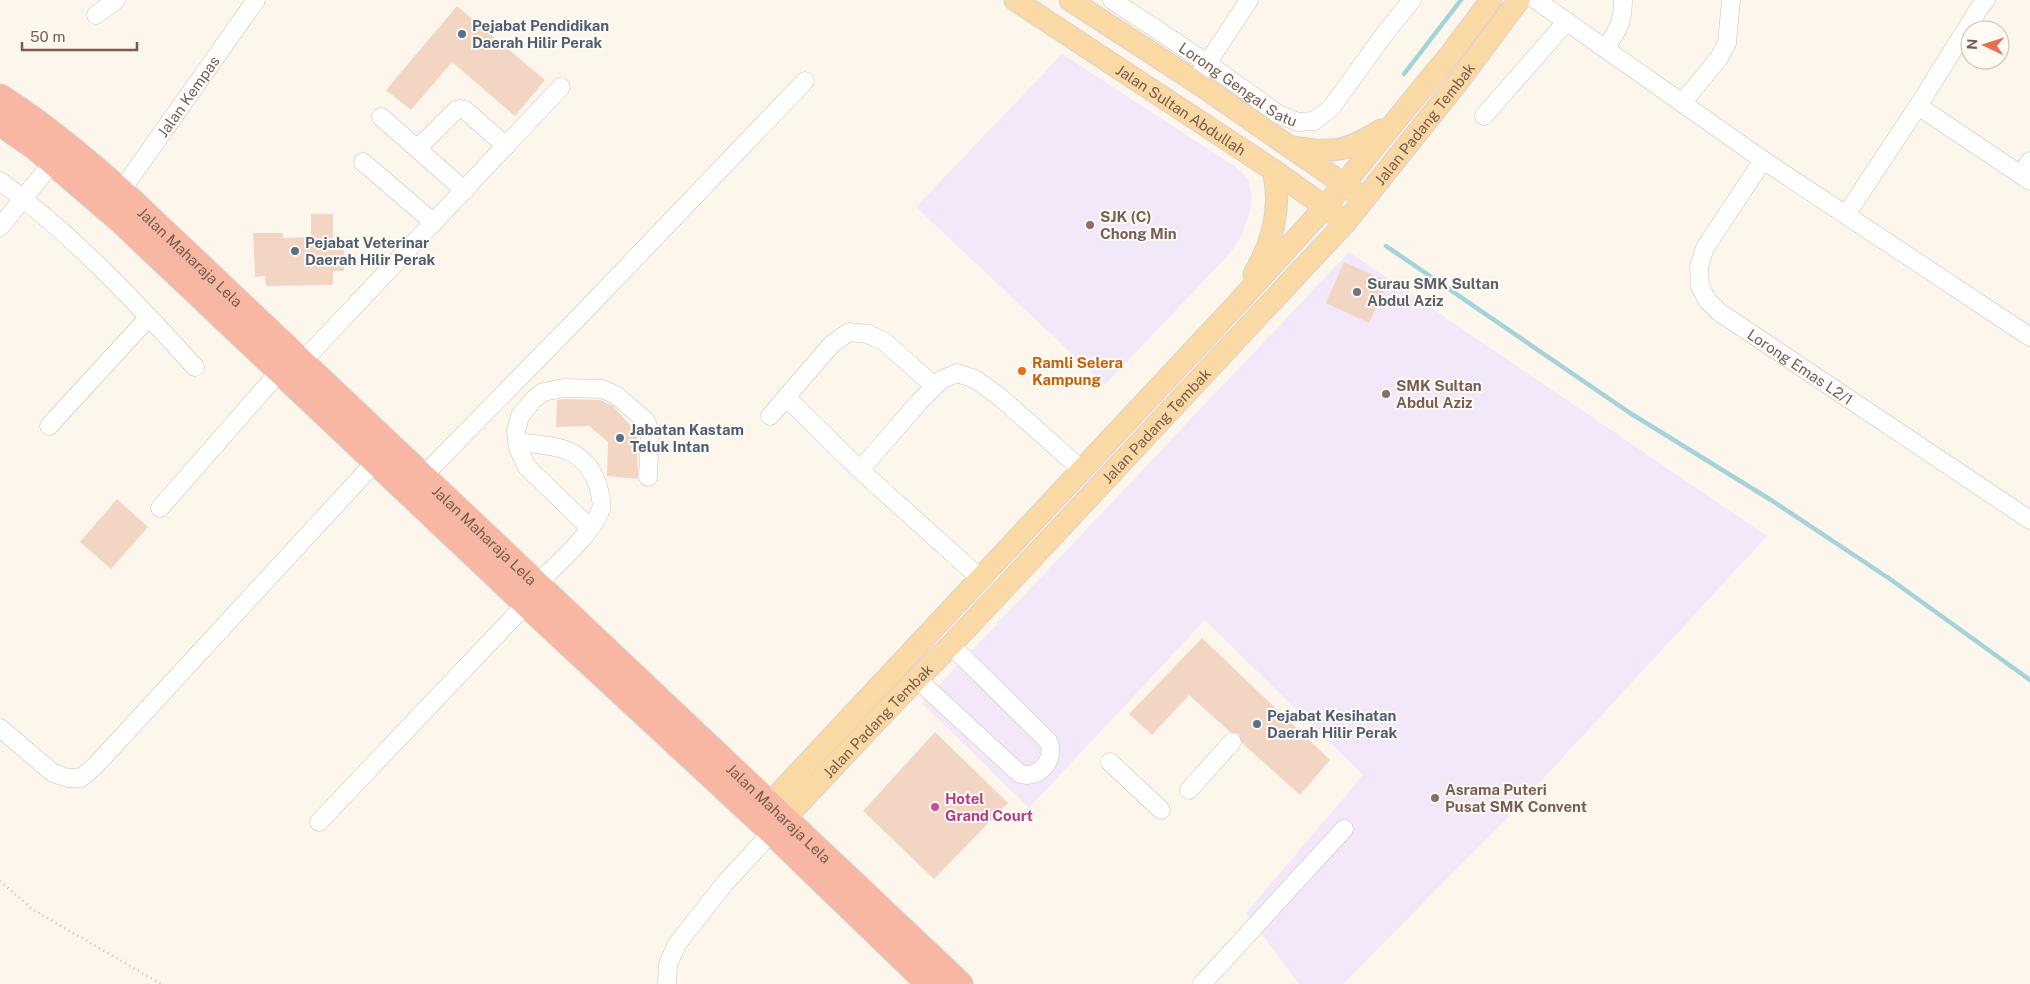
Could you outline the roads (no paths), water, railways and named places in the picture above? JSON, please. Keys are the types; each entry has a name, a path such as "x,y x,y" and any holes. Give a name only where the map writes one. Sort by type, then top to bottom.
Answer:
{"highway":[{"name":"Jalan Maharaja Lela","path":"0,97 33,118 79,154 121,191 291,367 376,461 531,594 771,818 960,984"},
{"name":"Jalan Maharaja Lela","path":"0,123 53,162 422,477 531,594"},
{"name":"Jalan Maharaja Lela","path":"771,818 928,984"}],"main road":[{"name":"Jalan Sultan Abdullah","path":"1015,0 1141,85 1273,170 1346,222"},
{"name":"Jalan Sultan Abdullah","path":"1070,0 1196,82 1366,199"},
{"name":"Jalan Padang Tembak","path":"771,818 980,578 1235,306 1325,207 1491,0"},
{"name":"Jalan Padang Tembak","path":"771,818 950,645 1346,222 1462,78 1519,0"},
{"path":"1141,85 1183,87 1196,82"},
{"path":"1291,147 1318,151 1339,150 1360,143 1394,122"},
{"path":"1235,306 1263,258 1271,240 1277,204 1277,186 1273,170"}],"street":[{"path":"96,15 116,0"},
{"name":"Jalan Kempas","path":"121,191 256,0"},
{"path":"1196,82 1249,0"},
{"name":"Lorong Gengal Satu","path":"1123,3 1278,114 1298,122 1314,121 1331,108 1386,32 1412,0"},
{"path":"1536,0 1763,160 2030,337"},
{"path":"1606,48 1619,29 1623,17 1623,0"},
{"path":"1682,102 1719,58 1727,43 1731,0"},
{"path":"1846,215 1986,0"},
{"path":"1484,116 1566,21"},
{"path":"422,477 577,319 805,81"},
{"path":"160,508 291,367 434,223 561,87"},
{"path":"1918,106 2027,172"},
{"path":"418,148 456,110 460,109 465,110 506,146"},
{"path":"381,117 465,190"},
{"name":"Lorong Emas L2/1","path":"1763,160 1704,248 1699,266 1700,286 1707,300 1719,312 2030,520"},
{"path":"0,227 53,162"},
{"path":"364,162 434,223"},
{"path":"0,181 53,223 117,283 195,367"},
{"path":"48,426 149,317"},
{"path":"770,416 832,344 849,332 868,334 885,342 934,386"},
{"path":"860,470 934,386 941,380 957,373 975,380 1001,398 1082,470"},
{"path":"590,528 527,467 518,448 516,432 520,416 533,400 543,392 564,388 602,389 616,395 646,421 650,431 648,476"},
{"path":"786,397 860,470 980,578"},
{"path":"319,822 531,594 590,528 602,508 600,492 595,479 586,464 573,452 559,447 517,442"},
{"path":"0,728 53,773 68,778 81,778 96,766 376,461"},
{"path":"916,679 1020,774 1027,776 1036,775 1051,756 1051,748 1048,741 950,645"},
{"path":"1189,790 1232,742"},
{"path":"1110,762 1161,810"},
{"path":"667,984 668,964 677,944 725,884 771,818"},
{"path":"1202,984 1344,829"}],"waterway":[{"path":"1404,74 1461,0"},
{"path":"1386,246 1630,413 1771,500 1890,579 2030,680"}],"place":[{"name":"Pejabat Pendidikan Daerah Hilir Perak","path":"462,34"},
{"name":"SJK (C) Chong Min","path":"1090,225"},
{"name":"Pejabat Veterinar Daerah Hilir Perak","path":"295,251"},
{"name":"Surau SMK Sultan Abdul Aziz","path":"1357,292"},
{"name":"Ramli Selera Kampung","path":"1022,371"},
{"name":"SMK Sultan Abdul Aziz","path":"1386,394"},
{"name":"Jabatan Kastam Teluk Intan","path":"620,438"},
{"name":"Pejabat Kesihatan Daerah Hilir Perak","path":"1257,724"},
{"name":"Asrama Puteri Pusat SMK Convent","path":"1435,798"},
{"name":"Hotel Grand Court","path":"935,807"}]}
